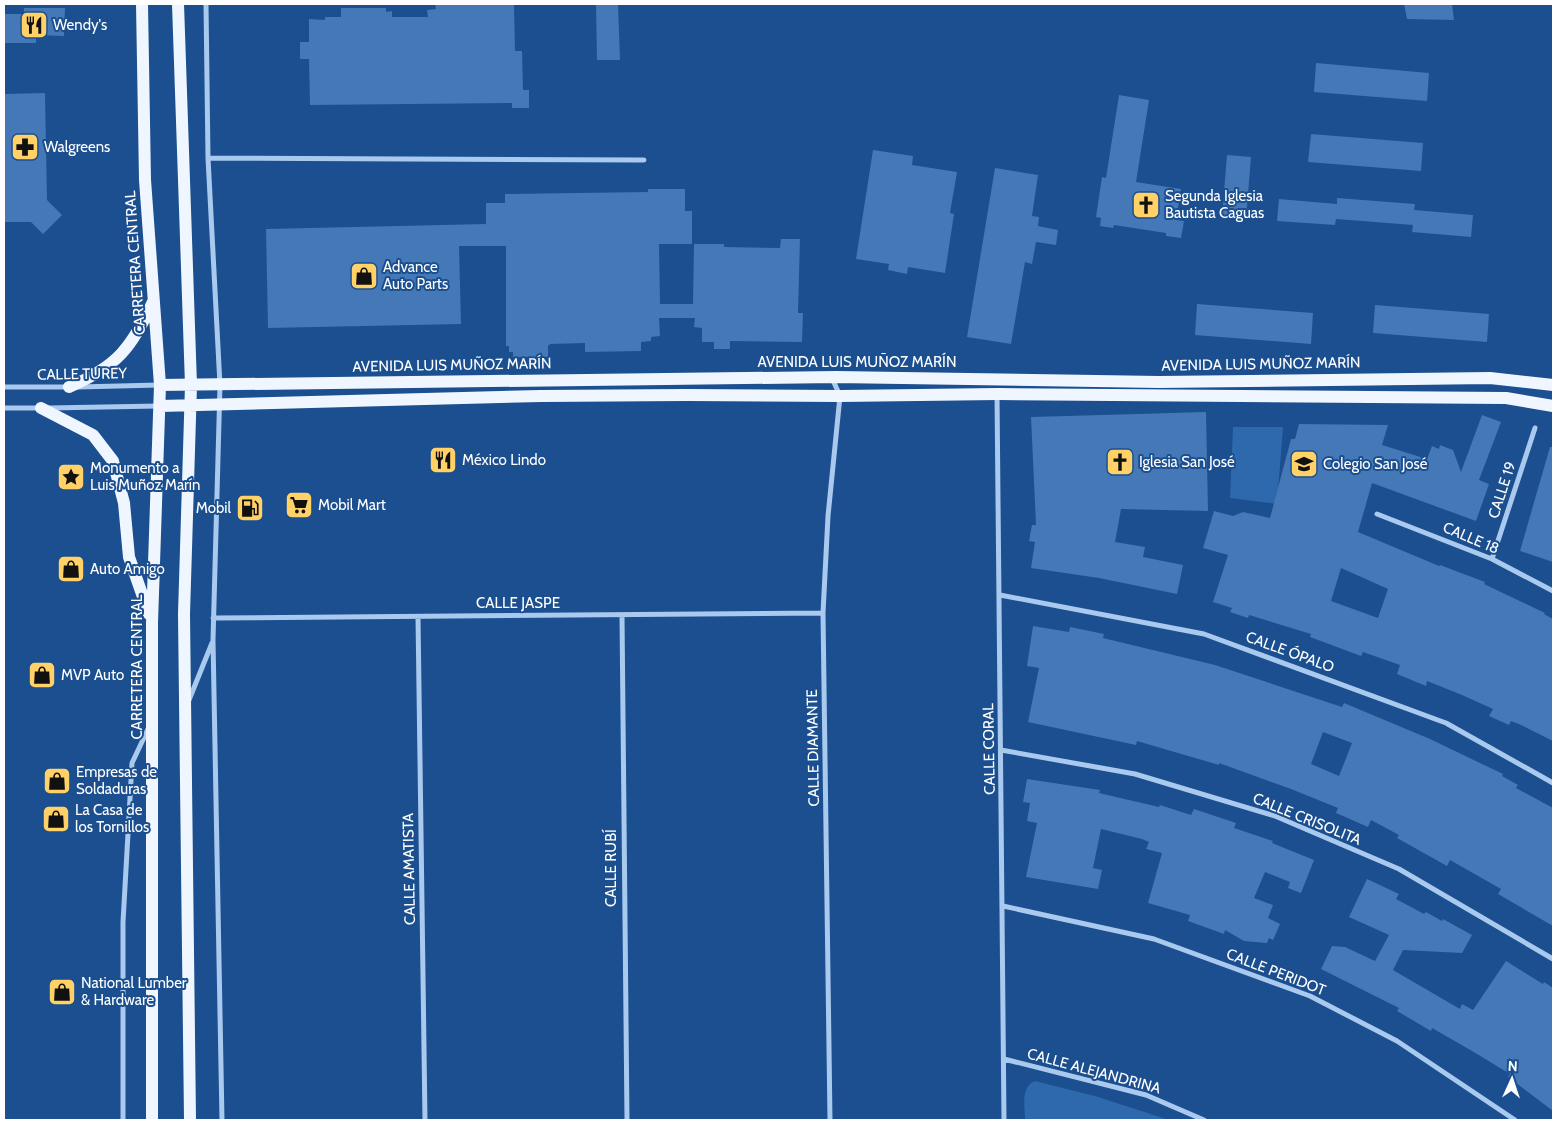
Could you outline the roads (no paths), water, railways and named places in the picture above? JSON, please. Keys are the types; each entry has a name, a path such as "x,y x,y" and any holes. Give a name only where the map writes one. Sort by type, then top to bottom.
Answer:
{"main road":[{"name":"CARRETERA CENTRAL","path":"142,4 146,180 160,385 152,622 152,1120"},
{"path":"178,4 191,385 184,614 190,1120"},
{"path":"69,387 95,376 115,362 135,338 154,300"},
{"name":"AVENIDA LUIS MUÑOZ MARÍN","path":"160,385 832,377 996,378 1159,382 1481,378 1553,385"},
{"name":"AVENIDA LUIS MUÑOZ MARÍN","path":"160,406 541,396 998,394 1506,398 1553,406"},
{"path":"41,408 93,435 113,460 124,503 129,557 152,622"},
{"path":"184,1120 190,1106"}],"street":[{"path":"206,4 208,158 220,384 213,640 222,1120"},
{"path":"208,158 644,160"},
{"name":"CALLE DIAMANTE","path":"830,1120 823,613 828,516 840,396 832,377"},
{"name":"CALLE CORAL","path":"996,378 998,394 1002,750 1004,1120"},
{"name":"CALLE TUREY","path":"4,387 160,385"},
{"path":"4,408 160,406"},
{"name":"CALLE 19","path":"1492,559 1535,428"},
{"name":"CALLE 18","path":"1377,514 1492,559 1553,592"},
{"name":"CALLE ÓPALO","path":"1000,595 1204,634 1446,723 1553,783"},
{"name":"CALLE JASPE","path":"214,618 823,613"},
{"name":"CALLE RUBÍ","path":"622,615 626,1120"},
{"name":"CALLE AMATISTA","path":"418,617 425,1120"},
{"path":"186,708 213,640"},
{"path":"123,1120 122,922 132,763 153,720"},
{"name":"CALLE CRISOLITA","path":"1002,750 1135,774 1274,816 1399,869 1553,958"},
{"name":"CALLE PERIDOT","path":"1003,906 1154,939 1310,996 1397,1041 1515,1120"},
{"name":"CALLE ALEJANDRINA","path":"1004,1059 1146,1095 1204,1120"}],"place":[{"name":"Wendy's","path":"34,25"},
{"name":"Walgreens","path":"25,147"},
{"name":"Segunda Iglesia Bautista Caguas","path":"1146,205"},
{"name":"Advance Auto Parts","path":"364,276"},
{"name":"México Lindo","path":"443,460"},
{"name":"Iglesia San José","path":"1120,462"},
{"name":"Colegio San José","path":"1304,464"},
{"name":"Monumento a Luis Muñoz Marín","path":"71,477"},
{"name":"Mobil Mart","path":"299,505"},
{"name":"Mobil","path":"250,508"},
{"name":"Auto Amigo","path":"71,569"},
{"name":"MVP Auto","path":"42,675"},
{"name":"Empresas de Soldaduras","path":"57,781"},
{"name":"La Casa de los Tornillos","path":"56,819"},
{"name":"National Lumber & Hardware","path":"62,992"}]}
